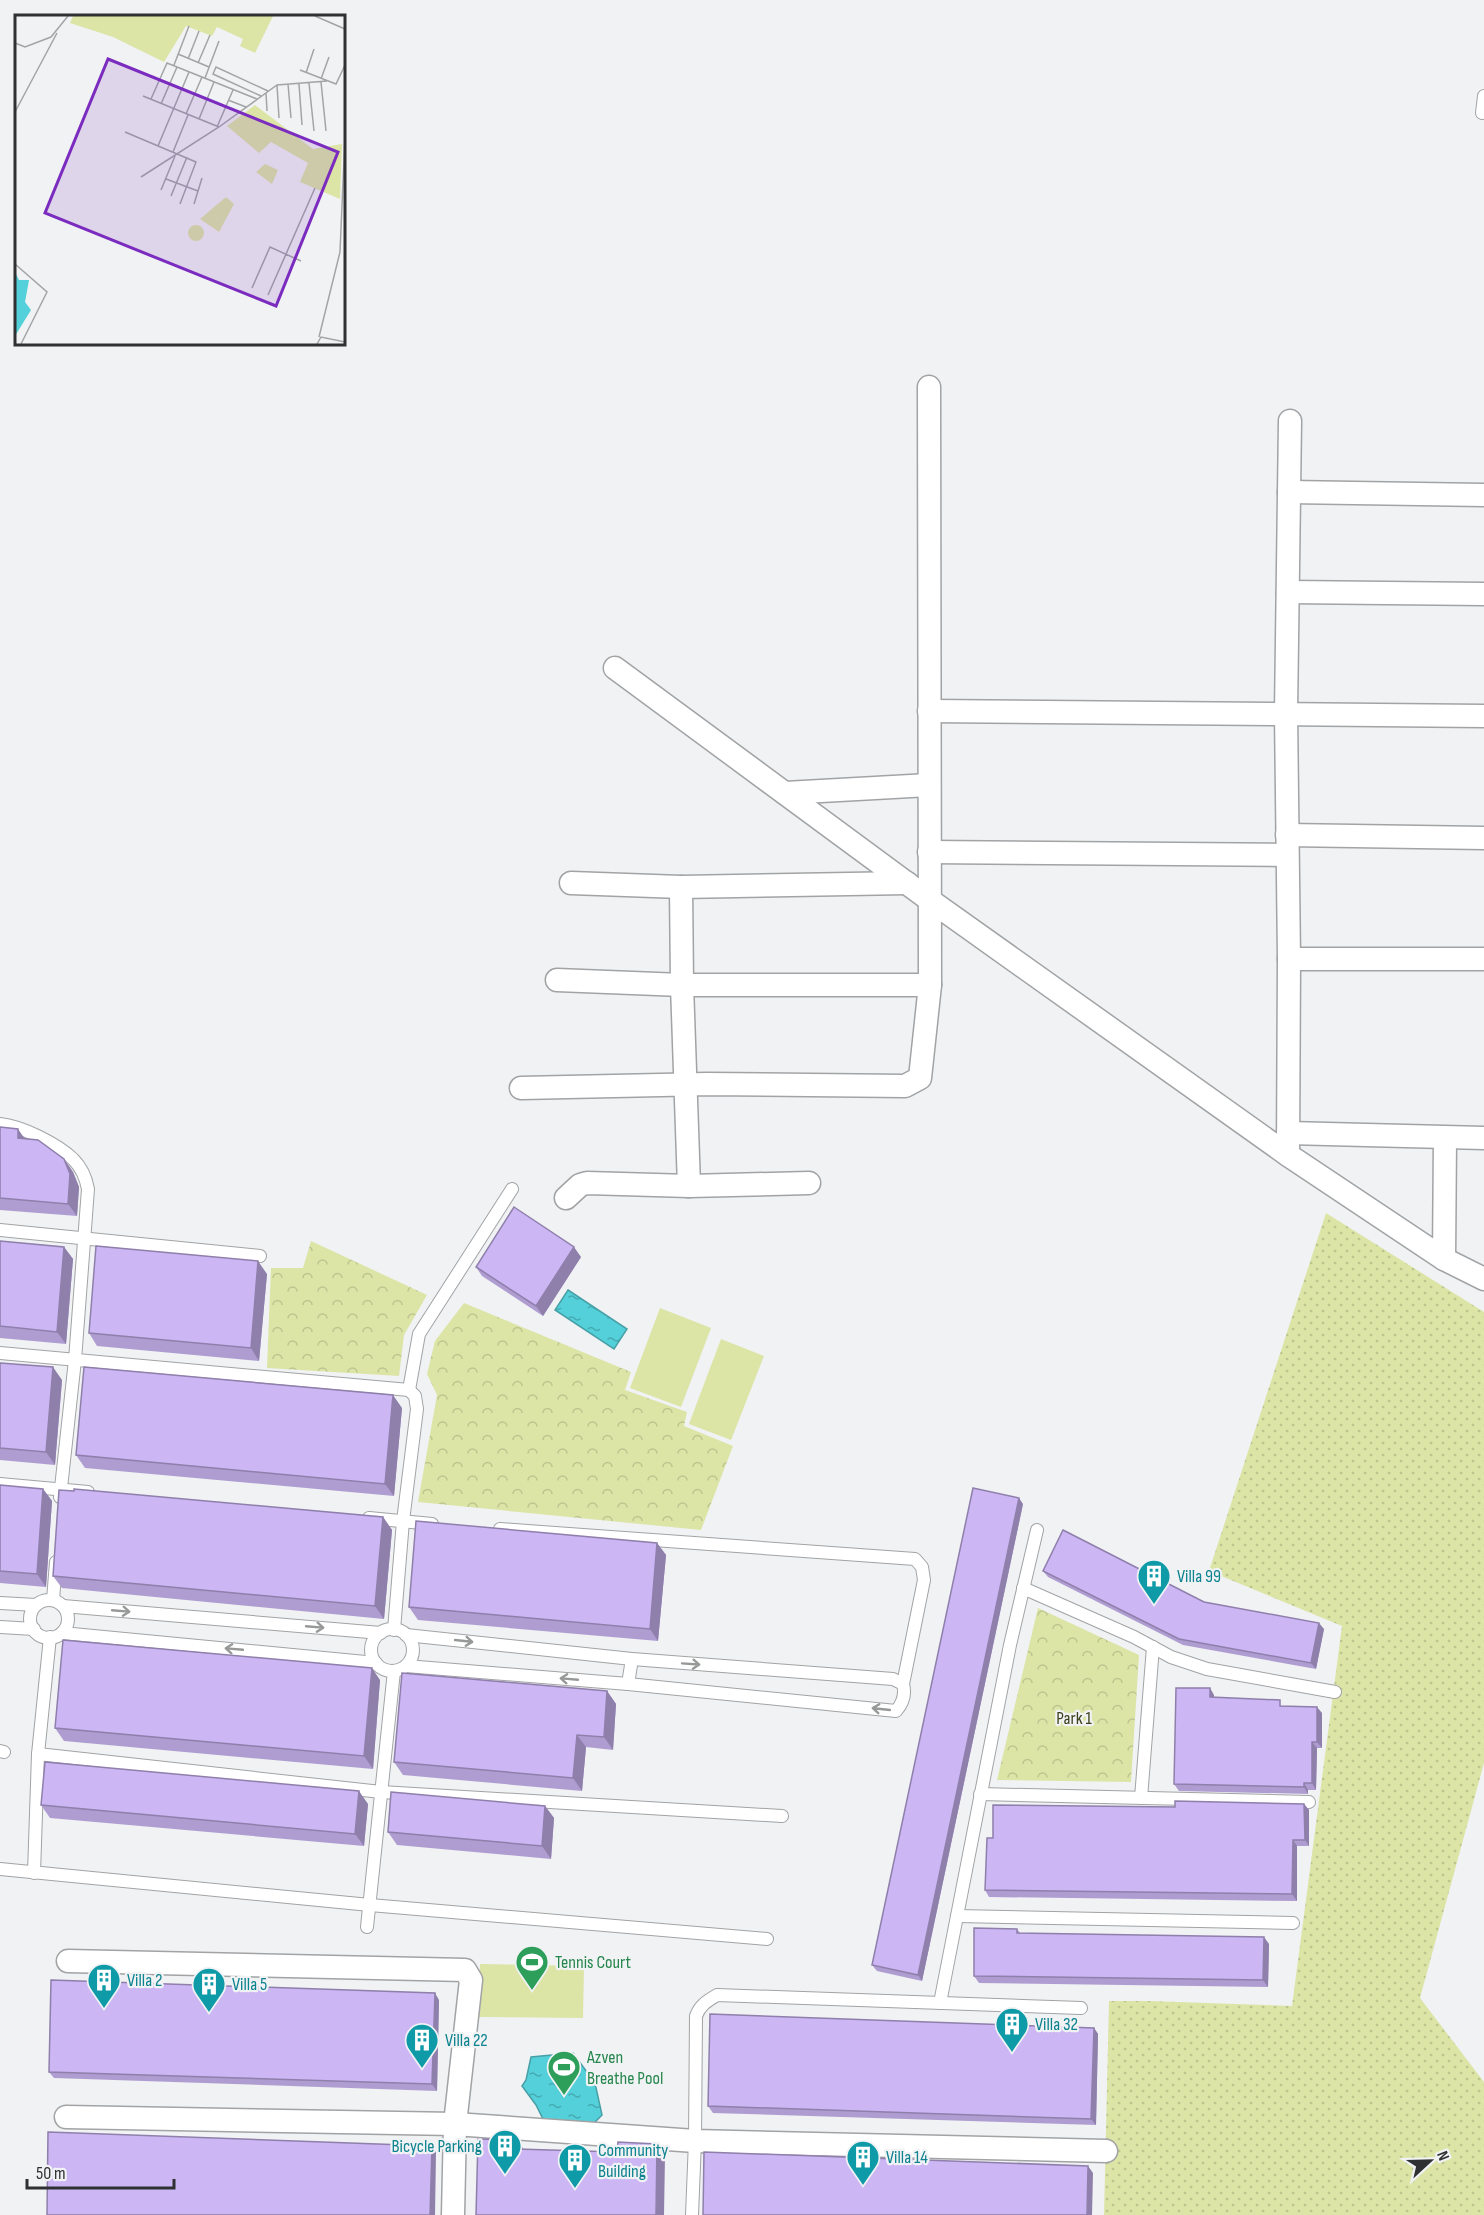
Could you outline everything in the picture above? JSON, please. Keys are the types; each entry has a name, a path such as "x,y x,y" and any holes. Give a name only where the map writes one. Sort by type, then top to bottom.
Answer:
{"street":[{"path":"521,1088 686,1085 905,1086 920,1078 930,985 929,387"},
{"path":"1288,1144 1289,958 1286,713 1290,421"},
{"path":"1289,492 1484,495"},
{"path":"1288,592 1484,594"},
{"path":"615,668 931,901 1288,1144 1444,1259 1484,1280"},
{"path":"929,711 1484,716"},
{"path":"785,793 929,785"},
{"path":"929,852 1287,845 1484,838"},
{"path":"571,883 681,887 907,883"},
{"path":"681,887 688,1186"},
{"path":"1289,958 1484,959"},
{"path":"557,980 682,985 930,985"},
{"path":"1288,1144 1484,1138"},
{"path":"1444,1259 1445,1139"},
{"path":"566,1198 580,1185 587,1183 688,1186 809,1183"},
{"path":"68,1960 465,1970 471,1980 455,2124 453,2215"},
{"path":"66,2118 455,2124 695,2140 1106,2151"}],"lane":[{"path":"1482,113 1484,96"},
{"path":"0,1124 9,1124 32,1133 73,1159 81,1170 88,1190 75,1360 59,1511"},
{"path":"409,1390 419,1334 513,1189"},
{"path":"0,1230 260,1256"},
{"path":"0,1353 409,1390 415,1396 417,1409 403,1521 394,1630"},
{"path":"0,1484 96,1492"},
{"path":"356,1517 439,1524"},
{"path":"381,1633 373,1643 371,1650 376,1663 381,1668 394,1671 406,1666 627,1684 896,1711 902,1704 905,1692 903,1684 924,1580 922,1567 915,1560 486,1528"},
{"path":"940,2003 1010,1645 1037,1530"},
{"path":"34,1874 38,1754 56,1635 68,1623 68,1617 58,1603 57,1545"},
{"path":"1023,1588 1171,1657 1215,1671 1335,1692"},
{"path":"0,1603 36,1605 41,1602 58,1603 381,1633 394,1630 406,1635 632,1659 892,1679 903,1684"},
{"path":"36,1605 31,1617 38,1634 376,1663"},
{"path":"0,1627 34,1629"},
{"path":"406,1635 413,1647 413,1654 406,1666"},
{"path":"1141,1798 1153,1647"},
{"path":"627,1684 632,1659"},
{"path":"368,1927 394,1671"},
{"path":"38,1754 381,1792 782,1816"},
{"path":"981,1794 1309,1802"},
{"path":"0,1869 370,1905 767,1939"},
{"path":"957,1916 1293,1923"},
{"path":"692,2215 696,2016 699,2009 717,1995 1081,2008"}],"green space":[{"path":"1326,1213 1484,1312 1484,1763 1420,1998 1484,2082 1484,2215 1104,2215 1109,2001 1292,2006 1342,1626 1209,1571"},
{"path":"311,1241 427,1295 404,1335 399,1376 267,1368 271,1268 303,1268"},
{"path":"464,1303 631,1372 625,1390 687,1412 684,1426 733,1446 701,1530 418,1502 437,1395 427,1374 435,1341"},
{"path":"660,1308 711,1328 681,1407 630,1388"},
{"path":"721,1339 764,1356 731,1440 689,1424"},
{"name":"Park 1","path":"1038,1608 1139,1655 1131,1782 997,1780"},
{"name":"Tennis Court","path":"480,1964 584,1966 583,2018 479,2017"}],"water":[{"path":"568,1290 627,1329 614,1349 555,1310"},
{"name":"Azven Breathe Pool","path":"573,2053 595,2083 602,2115 588,2129 547,2127 536,2105 522,2086 526,2080 531,2057"}],"building":[{"path":"0,1127 18,1129 18,1138 38,1140 64,1159 70,1174 68,1204 0,1198"},
{"path":"514,1207 574,1247 536,1306 476,1267"},
{"path":"0,1241 64,1247 57,1332 0,1326"},
{"path":"96,1246 258,1261 251,1348 89,1333"},
{"path":"0,1363 53,1367 46,1452 0,1448"},
{"path":"84,1367 393,1395 385,1484 76,1455"},
{"path":"0,1485 43,1489 37,1574 0,1571"},
{"path":"973,1488 1019,1498 918,1975 872,1965"},
{"path":"74,1489 383,1517 375,1606 53,1576 59,1490 74,1491"},
{"path":"416,1521 657,1543 650,1629 409,1607"},
{"path":"1063,1530 1204,1602 1319,1623 1311,1663 1179,1639 1043,1571"},
{"path":"63,1640 372,1668 364,1756 55,1728"},
{"path":"402,1673 607,1691 604,1737 577,1735 573,1778 394,1762"},
{"path":"1176,1688 1210,1688 1210,1697 1280,1700 1280,1706 1317,1707 1317,1742 1312,1742 1312,1783 1304,1783 1304,1787 1174,1784"},
{"path":"45,1762 359,1791 355,1834 41,1805"},
{"path":"391,1792 545,1806 542,1846 388,1832"},
{"path":"1175,1801 1304,1804 1305,1840 1293,1840 1292,1894 985,1890 987,1838 993,1838 993,1805 1175,1807"},
{"path":"974,1928 1017,1929 1017,1933 1264,1937 1263,1980 974,1976"},
{"path":"51,1980 435,1993 432,2084 49,2072"},
{"path":"710,2014 1094,2028 1091,2119 708,2106"},
{"path":"48,2132 432,2146 430,2215 47,2215"},
{"path":"478,2139 517,2140 517,2149 617,2152 618,2142 657,2144 656,2215 476,2215"},
{"path":"704,2152 1088,2166 1087,2215 703,2215"}],"place":[{"name":"Villa 99","path":"1154,1605"},
{"name":"Tennis Court","path":"532,1991"},
{"name":"Villa 2","path":"104,2009"},
{"name":"Villa 5","path":"209,2013"},
{"name":"Villa 32","path":"1012,2053"},
{"name":"Villa 22","path":"422,2069"},
{"name":"Azven Breathe Pool","path":"564,2096"},
{"name":"Bicycle Parking","path":"505,2175"},
{"name":"Villa 14","path":"863,2186"},
{"name":"Community Building","path":"575,2189"}]}
